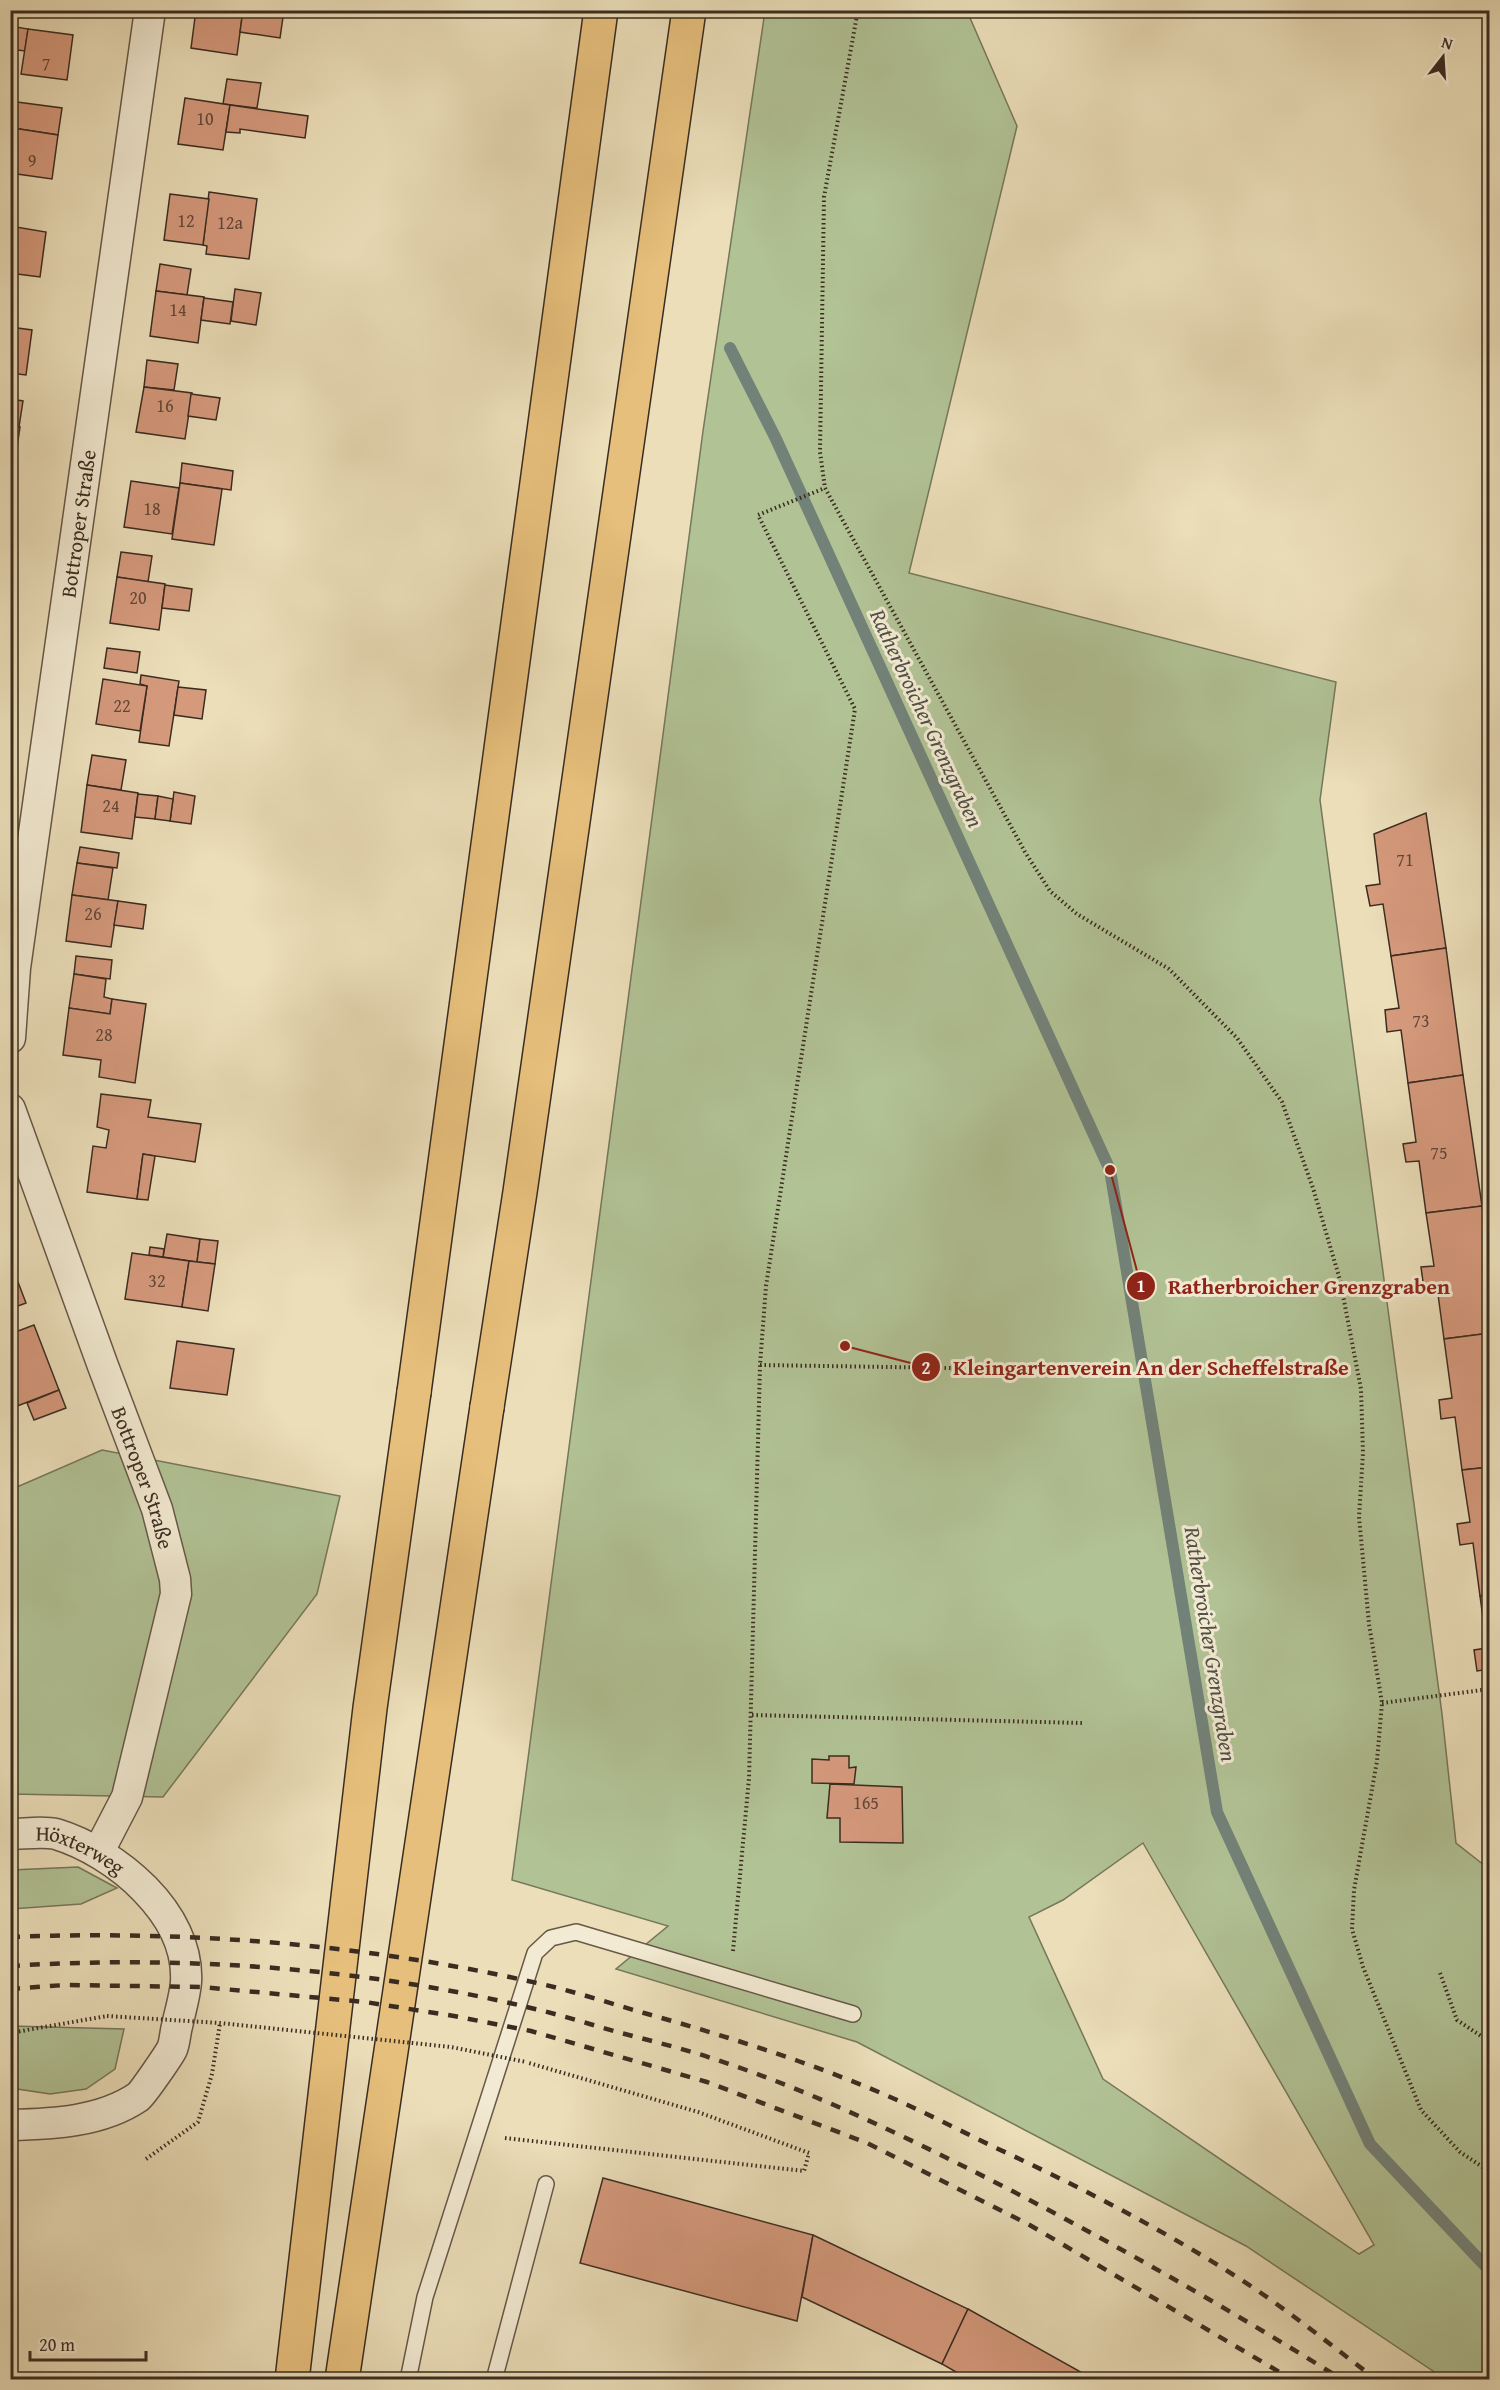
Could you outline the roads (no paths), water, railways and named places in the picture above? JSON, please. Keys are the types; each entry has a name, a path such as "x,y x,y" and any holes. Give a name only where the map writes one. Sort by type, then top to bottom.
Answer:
{"main road":[{"path":"292,2379 370,1708 601,10"},
{"path":"342,2379 522,1180 689,10"}],"street":[{"name":"Bottroper Straße","path":"10,1038 15,968 150,10"},
{"name":"Bottroper Straße","path":"10,1109 157,1509 175,1579 176,1594 127,1797 99,1851"},
{"name":"Höxterweg","path":"10,1834 54,1834 99,1851 142,1886 171,1920 183,1952 186,1981 172,2049 140,2096 100,2116 10,2125"}],"lane":[{"path":"408,2379 424,2297 535,1953 551,1938 576,1932 853,2014"},
{"path":"494,2379 546,2184"}],"waterway":[{"name":"Ratherbroicher Grenzgraben","path":"730,348 776,439 1110,1170 1217,1812 1370,2144 1490,2271"}],"railway":[{"path":"10,1937 76,1935 209,1938 341,1949 407,1958 550,1986 736,2040 888,2096 1119,2209 1240,2279 1377,2380"},
{"path":"10,1966 141,1962 275,1968 341,1974 407,1983 535,2009 703,2055 809,2095 872,2122 963,2166 1155,2268 1343,2380"},
{"path":"10,1989 65,1985 201,1987 365,2002 531,2031 707,2082 867,2143 1028,2224 1293,2380"}],"place":[{"name":"Ratherbroicher Grenzgraben","path":"1110,1170"},
{"name":"Kleingartenverein An der Scheffelstraße","path":"845,1346"}]}
